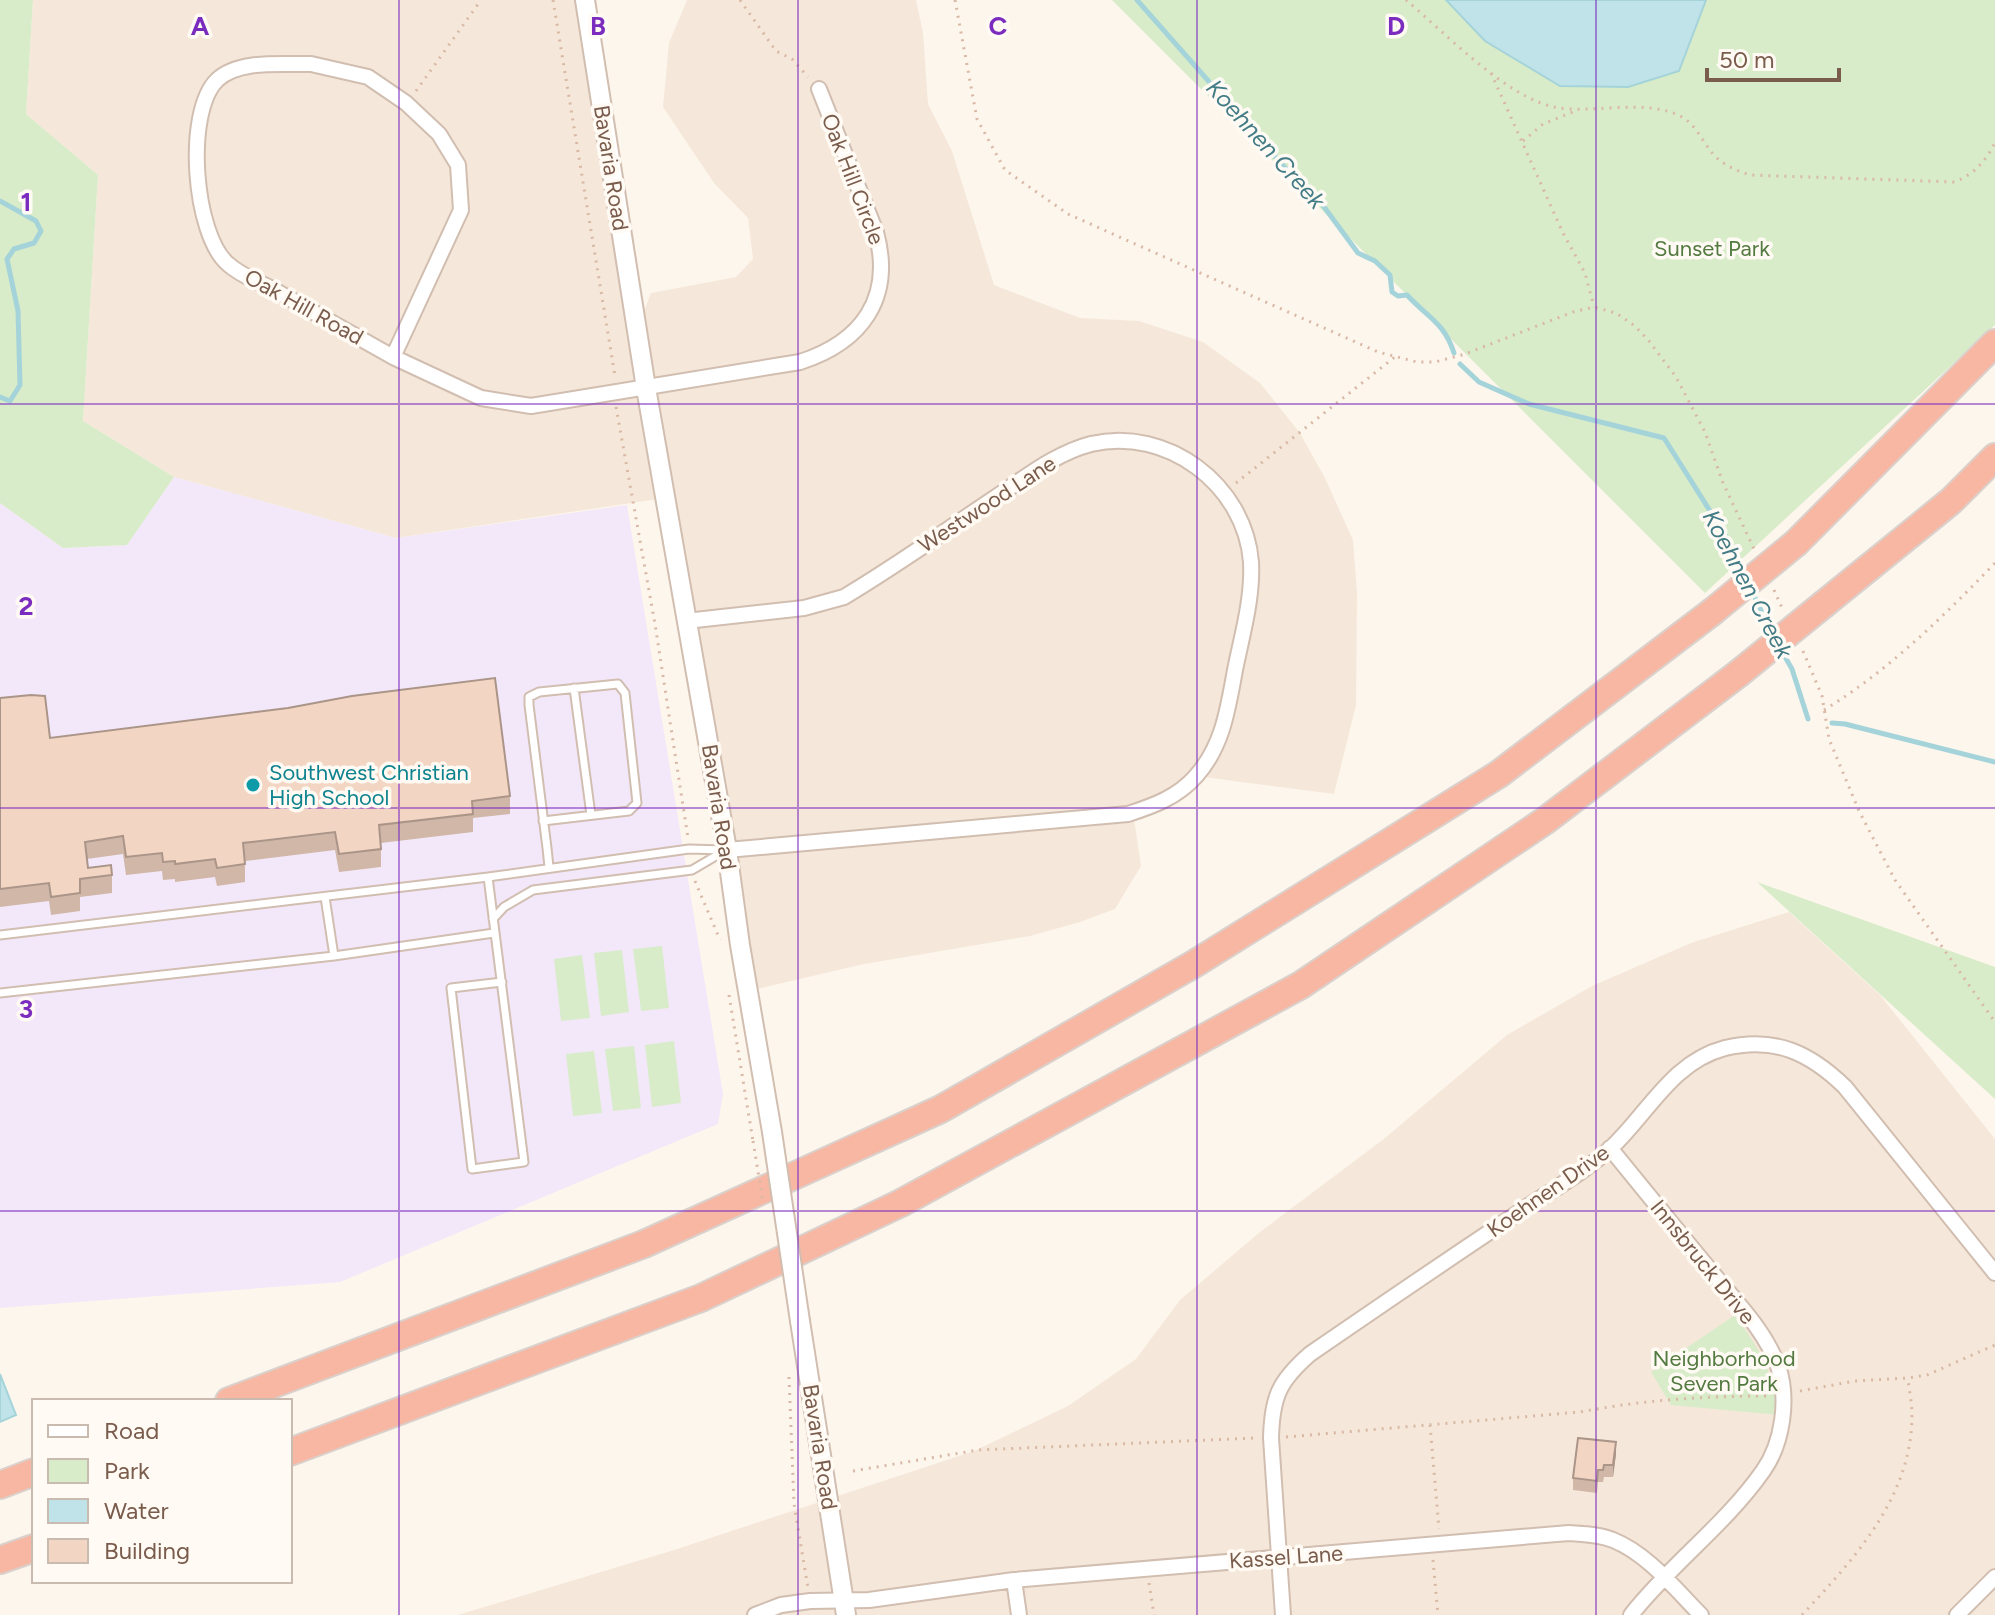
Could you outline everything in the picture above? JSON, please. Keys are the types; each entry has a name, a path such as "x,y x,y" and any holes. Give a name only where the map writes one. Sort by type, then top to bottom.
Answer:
{"highway":[{"path":"234,1399 644,1244 941,1109 1194,964 1499,774 1712,612 1796,543 1995,343"},
{"path":"292,1451 701,1298 901,1203 1301,985 1534,828 1738,674 1951,501 1995,457"},
{"path":"0,1485 32,1473"},
{"path":"0,1561 31,1549"}],"street":[{"name":"Bavaria Road","path":"585,0 646,388 727,850 845,1608"},
{"name":"Oak Hill Road","path":"393,357 461,210 458,165 439,134 406,103 368,77 311,64 251,67 232,71 218,79 208,92 202,108 196,165 209,237 227,264 393,357 481,398 531,406 646,388"},
{"name":"Oak Hill Circle","path":"646,388 800,362 844,342 863,324 882,278 883,255 819,89"},
{"name":"Westwood Lane","path":"686,621 804,608 844,597 1048,462 1092,444 1141,442 1189,460 1207,474 1223,493 1244,531 1250,560 1251,589 1223,729 1211,758 1194,779 1176,794 1128,814 727,850"},
{"name":"Koehnen Drive","path":"1283,1615 1271,1438 1271,1411 1278,1388 1310,1354 1610,1148 1672,1077 1699,1059 1722,1049 1748,1044 1801,1053 1824,1067 1845,1087 1995,1273"},
{"name":"Innsbruck Drive","path":"1610,1148 1759,1330 1779,1369 1783,1394 1783,1417 1777,1445 1765,1469 1631,1615"},
{"name":"Kassel Lane","path":"755,1615 781,1605 810,1601 845,1608 869,1600 1014,1580 1569,1533 1613,1539 1634,1552 1701,1615"},
{"path":"1957,1615 1995,1577"},
{"path":"1014,1580 1019,1615"}],"lane":[{"path":"543,821 629,811 637,803 623,688 614,683 539,692 529,697 543,821 549,867"},
{"path":"574,688 591,815"},
{"path":"0,935 488,877 689,849 727,850"},
{"path":"493,919 513,901 533,890 692,870 727,850"},
{"path":"530,870 533,890"},
{"path":"488,877 494,933 502,982 524,1162 472,1169 451,988 502,982"},
{"path":"325,897 334,956"},
{"path":"0,993 334,956 494,933"}],"path":[{"path":"406,103 481,0"},
{"path":"553,0 615,378 616,410 658,639 689,849"},
{"path":"740,0 776,51 792,59 819,89"},
{"path":"955,0 977,119 1005,170 1068,214 1378,352 1417,362 1435,362 1465,354 1573,312 1594,307 1616,313 1635,326 1676,377 1705,432 1723,483 1760,561"},
{"path":"1406,0 1491,73 1535,101 1581,109 1663,111 1683,117 1715,156 1729,168 1750,175 1955,182 1972,175 1985,163 1995,143"},
{"path":"1491,73 1563,233 1585,273 1594,307"},
{"path":"1523,141 1543,124 1581,109"},
{"path":"1223,493 1396,356"},
{"path":"1824,710 1852,693 1947,614 1995,563"},
{"path":"1773,590 1787,618"},
{"path":"1801,647 1815,675 1829,739 1859,811 1895,880 1995,1022"},
{"path":"692,870 720,939"},
{"path":"727,986 753,1141"},
{"path":"853,1471 978,1450 1271,1438 1580,1412 1699,1396 1783,1394 1855,1381 1927,1375 1995,1345"},
{"path":"789,1373 794,1504 810,1601"},
{"path":"1802,1615 1859,1553 1878,1525 1900,1480 1912,1416 1908,1378"},
{"path":"1430,1425 1439,1532 1433,1559 1438,1615"},
{"path":"1147,1567 1154,1615"}],"shaded area":[{"path":"33,0 585,0 638,326 651,293 736,277 753,259 748,218 714,183 663,107 669,43 687,0 916,0 923,33 928,104 952,151 994,285 1080,318 1139,321 1203,342 1260,383 1300,433 1325,478 1353,540 1357,593 1356,705 1334,794 1196,776 1133,812 1141,866 1115,909 1030,936 864,964 748,991 665,498 396,538 174,477 83,421 98,175 26,114"},
{"path":"174,477 396,538 627,505 723,1094 718,1124 340,1282 0,1308 0,503 63,548 127,545"},
{"path":"1789,912 1880,995 1995,1139 1995,1615 458,1615 674,1550 974,1451 1068,1406 1136,1359 1180,1300 1260,1232 1385,1138 1507,1035 1592,986 1691,943"}],"green space":[{"path":"0,0 33,0 26,114 98,175 83,421 174,477 127,545 63,548 0,503"},
{"name":"Sunset Park","path":"1112,0 1995,0 1995,325 1705,593"},
{"path":"1757,882 1995,967 1995,1099"},
{"path":"662,946 669,1008 641,1011 633,949"},
{"path":"622,950 629,1012 601,1016 594,953"},
{"path":"582,955 590,1018 561,1021 554,959"},
{"path":"674,1041 681,1103 652,1107 645,1045"},
{"path":"634,1046 641,1108 613,1111 605,1049"},
{"path":"594,1051 602,1113 573,1116 566,1054"},
{"name":"Neighborhood Seven Park","path":"1735,1315 1764,1362 1779,1415 1671,1405 1651,1372"}],"water":[{"path":"1446,0 1706,0 1679,71 1628,87 1560,86 1485,41"},
{"path":"0,1374 16,1415 0,1422"}],"building":[{"name":"Southwest Christian High School","path":"495,678 510,796 472,801 473,814 379,825 381,849 339,854 335,832 243,843 245,864 217,868 215,859 175,864 175,861 163,862 162,853 126,857 123,836 85,842 88,868 111,865 112,875 80,879 80,893 51,897 49,883 0,889 0,698 45,696 50,738"},
{"path":"1578,1438 1616,1442 1613,1465 1604,1465 1603,1470 1598,1470 1597,1481 1573,1478"}],"waterway":[{"name":"Koehnen Creek","path":"1137,0 1309,195 1316,196 1358,253 1375,261 1390,275 1392,292 1398,296 1407,295 1440,327 1454,353"},
{"name":"Koehnen Creek","path":"0,201 36,221 41,231 34,243 14,249 7,259 18,311 20,385 10,401 0,397"},
{"name":"Koehnen Creek","path":"1460,364 1479,382 1529,404 1664,438 1736,552 1746,576"},
{"name":"Koehnen Creek","path":"1751,589 1772,634"},
{"name":"Koehnen Creek","path":"1781,650 1792,669 1808,719"},
{"name":"Koehnen Creek","path":"1832,723 1995,762"}],"place":[{"name":"Southwest Christian High School","path":"253,785"}]}
